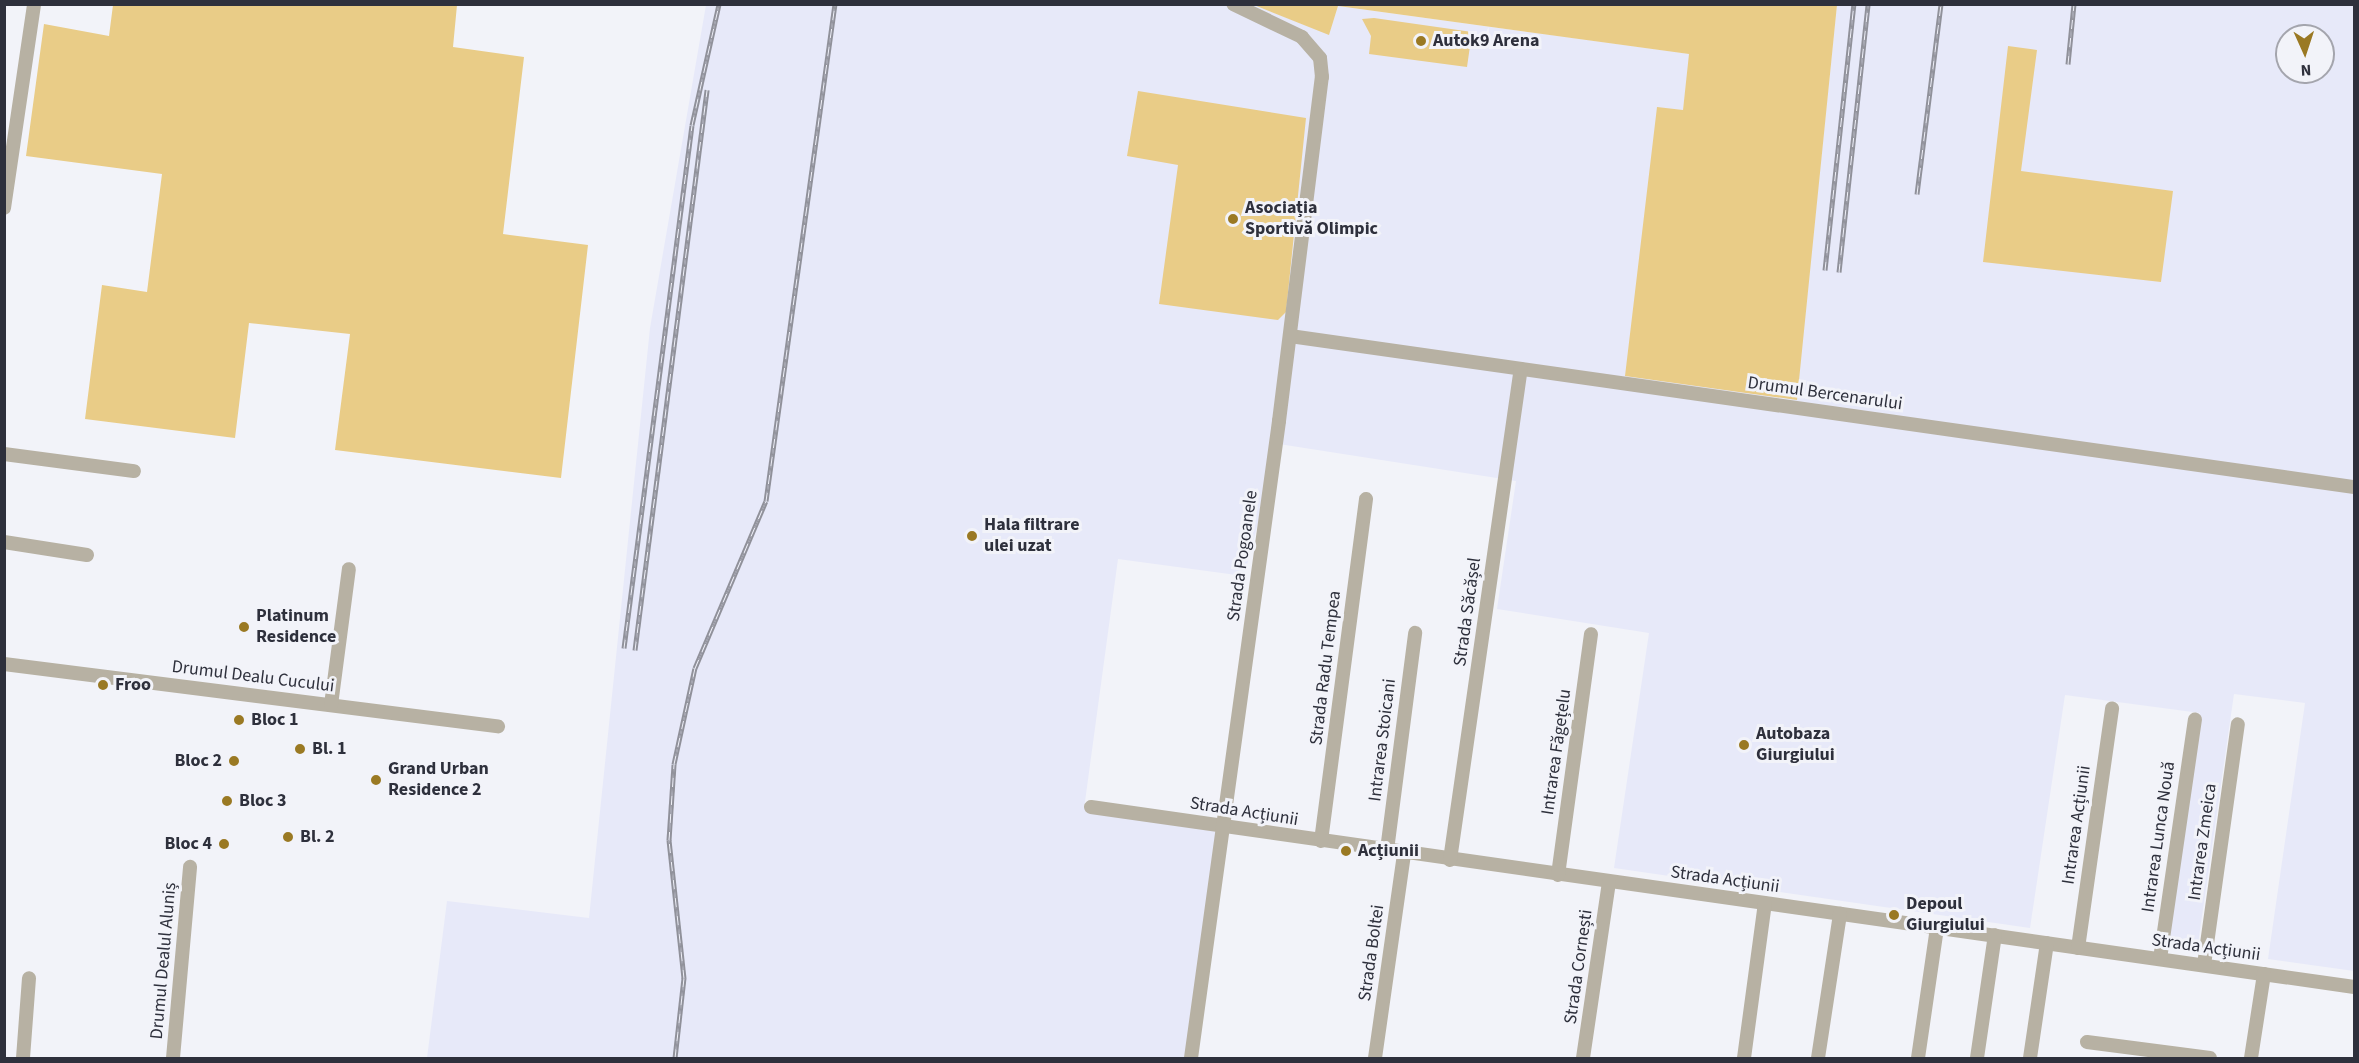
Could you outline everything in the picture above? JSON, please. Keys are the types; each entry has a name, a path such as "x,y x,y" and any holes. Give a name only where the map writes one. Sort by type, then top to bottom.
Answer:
{"street":[{"path":"4,208 34,4"},
{"name":"Strada Pogoanele","path":"1191,1059 1225,828 1322,77 1320,58 1302,37 1233,4"},
{"name":"Drumul Bercenarului","path":"1290,336 2355,487"},
{"name":"Strada Săcășel","path":"1450,860 1521,369"},
{"path":"4,454 134,471"},
{"name":"Strada Radu Tempea","path":"1321,841 1366,499"},
{"path":"4,543 87,555"},
{"path":"331,705 349,569"},
{"name":"Intrarea Stoicani","path":"1387,850 1415,633"},
{"name":"Intrarea Făgețelu","path":"1558,875 1591,634"},
{"name":"Drumul Dealu Cucului","path":"4,664 498,726"},
{"name":"Intrarea Acțiunii","path":"2078,948 2112,708"},
{"name":"Intrarea Lunca Nouă","path":"2160,959 2195,720"},
{"name":"Intrarea Zmeica","path":"2204,965 2238,724"},
{"name":"Strada Acțiunii","path":"1091,807 1225,828 2355,987"},
{"name":"Strada Boltei","path":"1375,1059 1404,853"},
{"name":"Drumul Dealul Aluniș","path":"173,1059 190,867"},
{"name":"Strada Cornești","path":"1583,1059 1610,882"},
{"path":"1744,1059 1765,903"},
{"path":"1818,1059 1840,914"},
{"path":"1918,1059 1937,927"},
{"path":"1977,1059 1995,935"},
{"path":"2030,1059 2047,943"},
{"path":"2251,1059 2264,974"},
{"path":"23,1059 29,978"},
{"path":"2086,1042 2210,1059"}],"shaded area":[{"path":"113,5 457,5 453,47 524,57 503,234 588,245 561,478 335,450 350,334 249,323 235,438 85,419 102,285 147,292 162,174 26,156 44,24 109,36"},
{"path":"706,5 1254,5 1329,34 1338,6 1690,54 1683,110 1657,108 1796,400 1837,5 2354,5 2354,971 2268,959 2305,703 2234,694 2198,944 2166,939 2200,713 2065,695 2030,928 1614,868 1649,633 1497,609 1516,481 1279,444 1244,576 1118,559 1084,809 1219,832 1186,1058 427,1058 447,901 589,918 650,328"},
{"path":"1254,5 1837,5 1797,400 1625,376 1657,107 1683,110 1689,54 1338,6 1329,35"},
{"name":"Autok9 Arena","path":"1374,18 1472,32 1467,67 1369,54 1371,36 1362,19"},
{"path":"2008,46 2037,50 2021,171 2173,191 2161,282 1983,262"},
{"name":"Asociația Sportivă Olimpic","path":"1138,91 1306,118 1286,312 1278,320 1159,304 1178,165 1127,156"}],"railway":[{"path":"624,648 692,125 719,4"},
{"path":"675,1058 684,978 669,840 674,764 695,668 766,501 835,4"},
{"path":"1825,270 1854,4"},
{"path":"1839,272 1868,4"},
{"path":"1917,194 1941,4"},
{"path":"2068,64 2074,4"},
{"path":"635,650 707,90"}],"place":[{"name":"Autok9 Arena","path":"1421,41"},
{"name":"Asociația Sportivă Olimpic","path":"1233,219"},
{"name":"Hala filtrare ulei uzat","path":"972,536"},
{"name":"Platinum Residence","path":"244,627"},
{"name":"Froo","path":"103,685"},
{"name":"Bloc 1","path":"239,720"},
{"name":"Autobaza Giurgiului","path":"1744,745"},
{"name":"Bl. 1","path":"300,749"},
{"name":"Bloc 2","path":"234,761"},
{"name":"Grand Urban Residence 2","path":"376,780"},
{"name":"Bloc 3","path":"227,801"},
{"name":"Bl. 2","path":"288,837"},
{"name":"Bloc 4","path":"224,844"},
{"name":"Acțiunii","path":"1346,851"},
{"name":"Depoul Giurgiului","path":"1894,915"}]}
